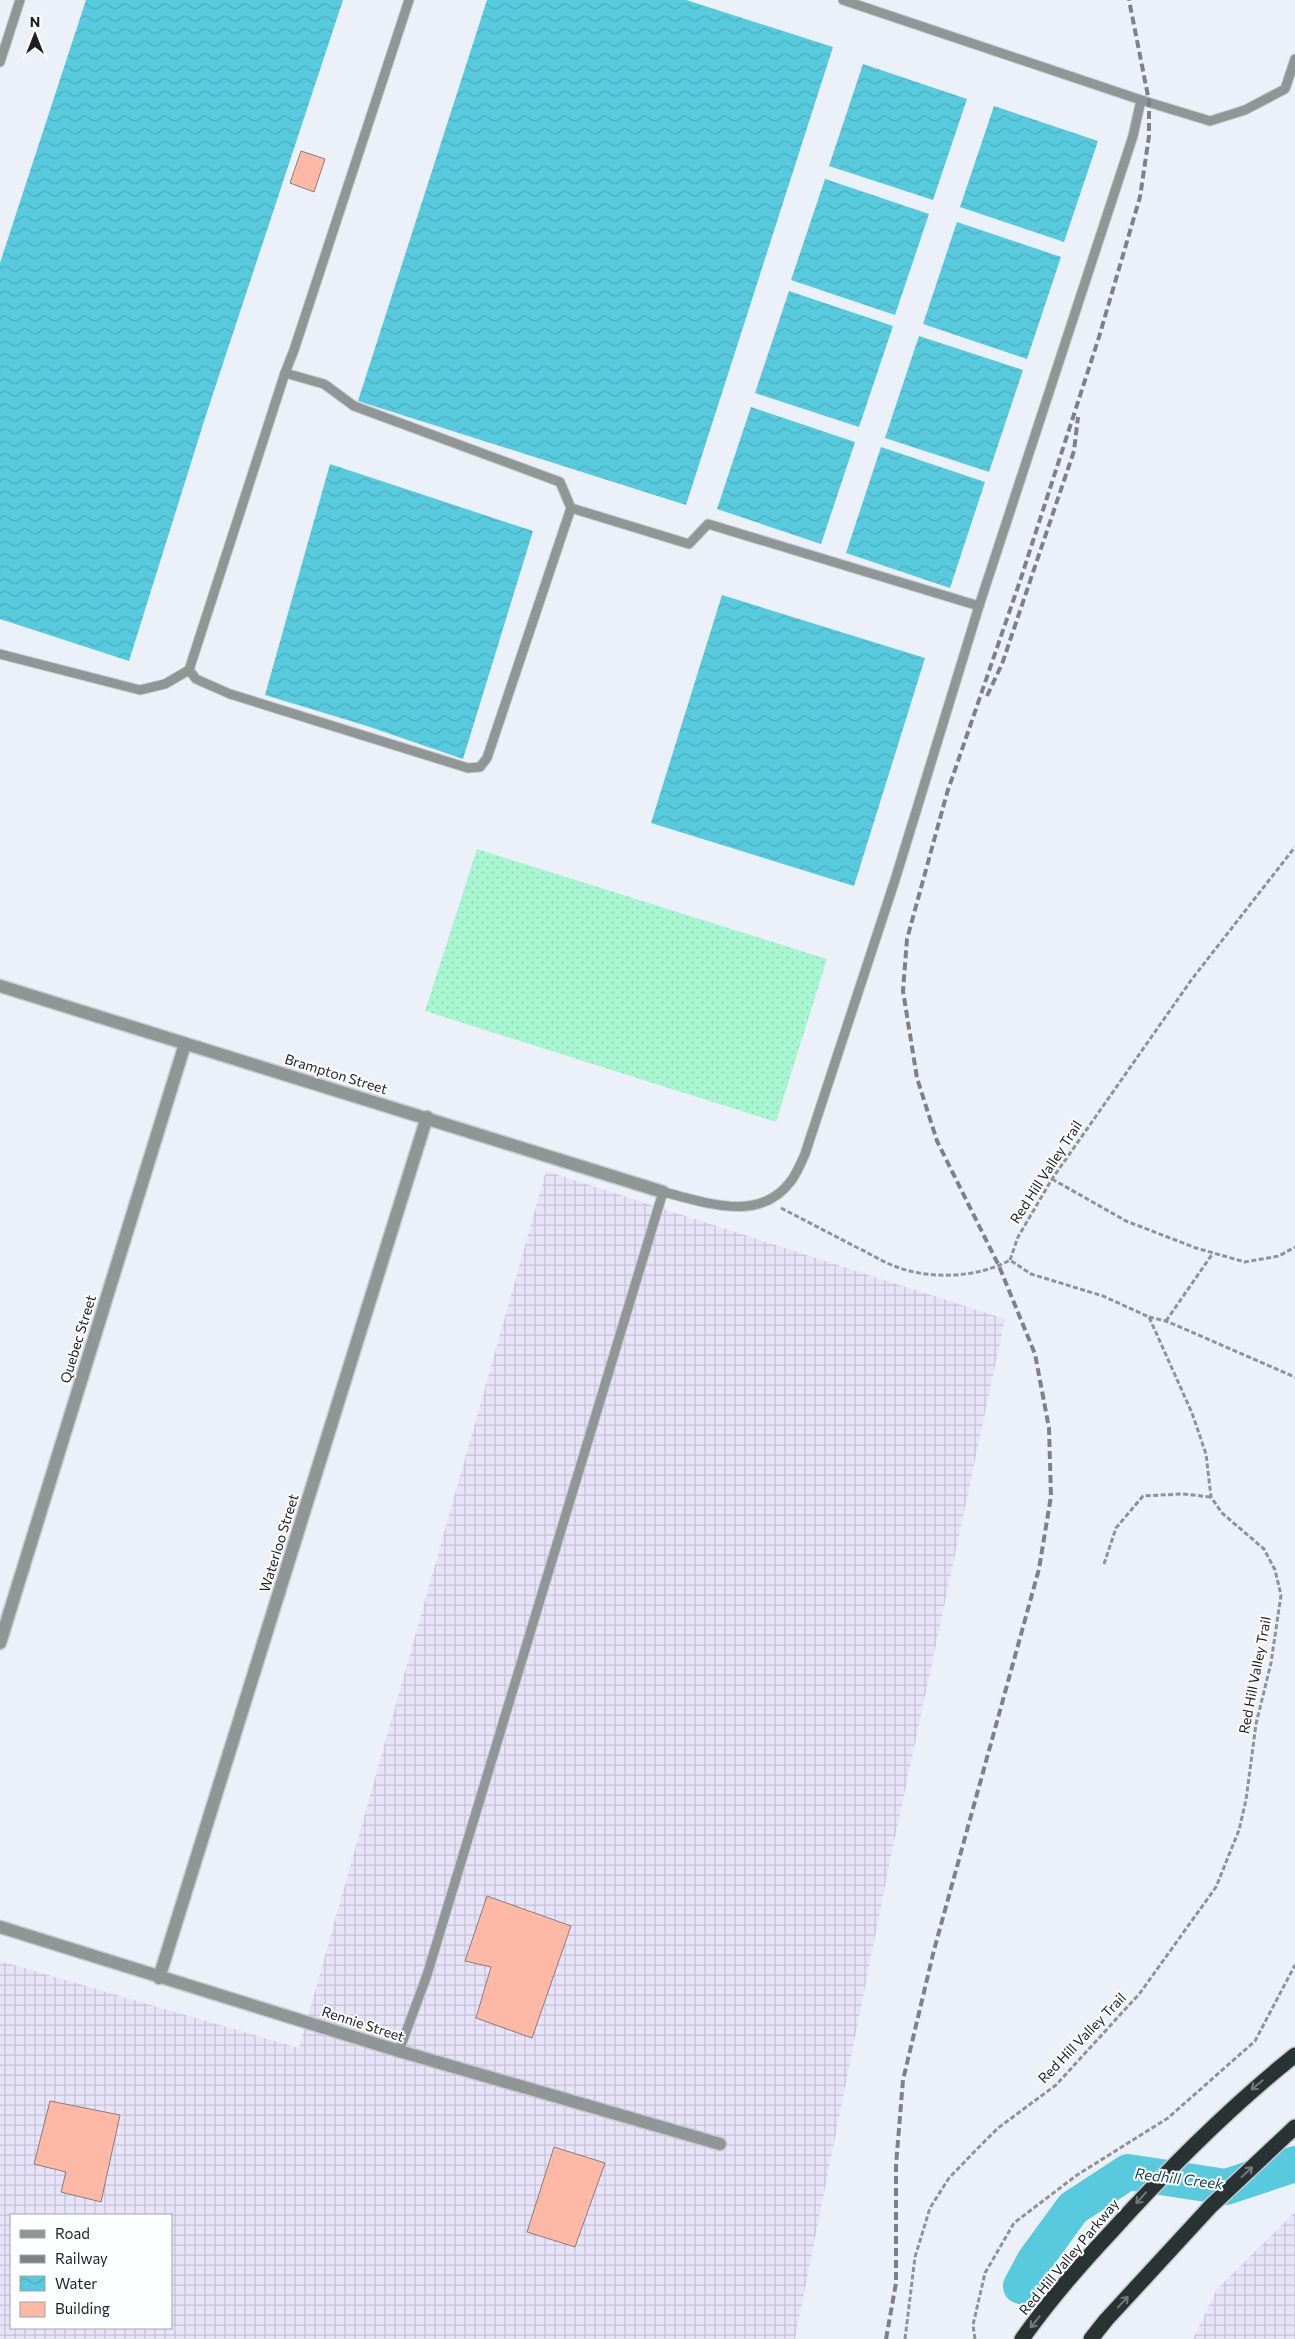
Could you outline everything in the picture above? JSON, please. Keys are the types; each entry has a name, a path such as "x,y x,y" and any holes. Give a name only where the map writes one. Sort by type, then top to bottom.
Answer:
{"highway":[{"name":"Red Hill Valley Parkway","path":"1022,2339 1084,2261 1162,2175 1251,2090 1295,2055"},
{"path":"1091,2339 1106,2320 1211,2206 1295,2127"}],"street":[{"name":"Brampton Street","path":"0,986 427,1117 663,1192"},
{"name":"Quebec Street","path":"0,1642 185,1044"},
{"name":"Waterloo Street","path":"159,1978 427,1117"},
{"name":"Rennie Street","path":"0,1927 398,2051 720,2144"}],"lane":[{"path":"0,62 20,0"},
{"path":"0,654 140,690 165,684 189,670 408,0"},
{"path":"843,0 1141,100 1210,121 1245,110 1285,89 1295,59"},
{"path":"398,2051 427,1975 663,1192 736,1208 752,1207 768,1201 781,1192 792,1180 805,1154 895,880 979,606 1133,136 1141,100"},
{"path":"189,670 196,679 230,694 468,768 480,767 488,758 571,508 560,482 354,406 324,384 285,373"},
{"path":"571,508 688,544 708,524 979,606"}],"path":[{"name":"Red Hill Valley Trail","path":"1010,1260 1018,1237 1052,1179 1192,979 1295,847"},
{"path":"1052,1179 1126,1222 1196,1248 1245,1262 1279,1256 1295,1247"},
{"path":"768,1201 895,1267 925,1273 956,1274 978,1272 999,1266 1010,1260 1031,1274 1104,1296 1149,1317 1166,1321 1295,1377"},
{"path":"1166,1321 1213,1253"},
{"path":"1104,1564 1116,1528 1144,1496 1184,1494 1211,1497 1206,1454 1192,1413 1149,1317"},
{"name":"Red Hill Valley Trail","path":"905,2339 915,2257 930,2208 949,2178 998,2128 1056,2086 1140,1993 1216,1887 1239,1830 1246,1800 1256,1724 1271,1663 1281,1595 1275,1570 1264,1548 1222,1513 1211,1497"},
{"path":"975,2339 973,2325 985,2273 1014,2223 1077,2175 1168,2118 1255,2041 1295,1965"}],"shaded area":[{"path":"546,1171 1005,1319 889,1866 795,2339 0,2339 0,1961 299,2048"},
{"path":"1295,2212 1295,2339 1193,2339 1217,2289"}],"green space":[{"path":"477,849 827,959 776,1122 425,1011"}],"water":[{"path":"86,0 343,0 206,415 129,661 0,619 0,263"},
{"path":"487,0 686,0 833,47 686,505 358,401"},
{"path":"863,64 967,99 933,200 829,166"},
{"path":"994,106 1098,141 1064,242 960,207"},
{"path":"825,179 929,214 895,315 791,280"},
{"path":"957,222 1061,257 1027,359 923,324"},
{"path":"789,291 893,326 859,427 755,393"},
{"path":"919,336 1023,370 989,472 885,438"},
{"path":"751,407 855,442 821,544 717,509"},
{"path":"881,447 985,482 950,588 846,553"},
{"path":"330,464 533,531 463,759 367,726 265,695"},
{"path":"722,595 925,658 854,886 651,823"}],"building":[{"path":"301,151 325,159 314,192 290,183"},
{"path":"487,1896 571,1926 532,2038 476,2018 491,1967 465,1961"},
{"path":"50,2101 120,2115 101,2202 61,2192 66,2172 34,2164"},
{"path":"554,2147 605,2163 575,2247 527,2232"}],"waterway":[{"name":"Redhill Creek","path":"1021,2286 1035,2260 1073,2208 1128,2172 1226,2187 1295,2164"}],"railway":[{"path":"886,2339 896,2283 896,2165 903,2080 934,1950 1039,1569 1051,1496 1049,1428 1035,1354 999,1266 937,1141 917,1078 903,991 907,939 947,793 1021,578 1099,337 1140,197 1149,136 1149,101 1129,0"},
{"path":"987,696 1002,664 1074,451 1078,417"}]}
